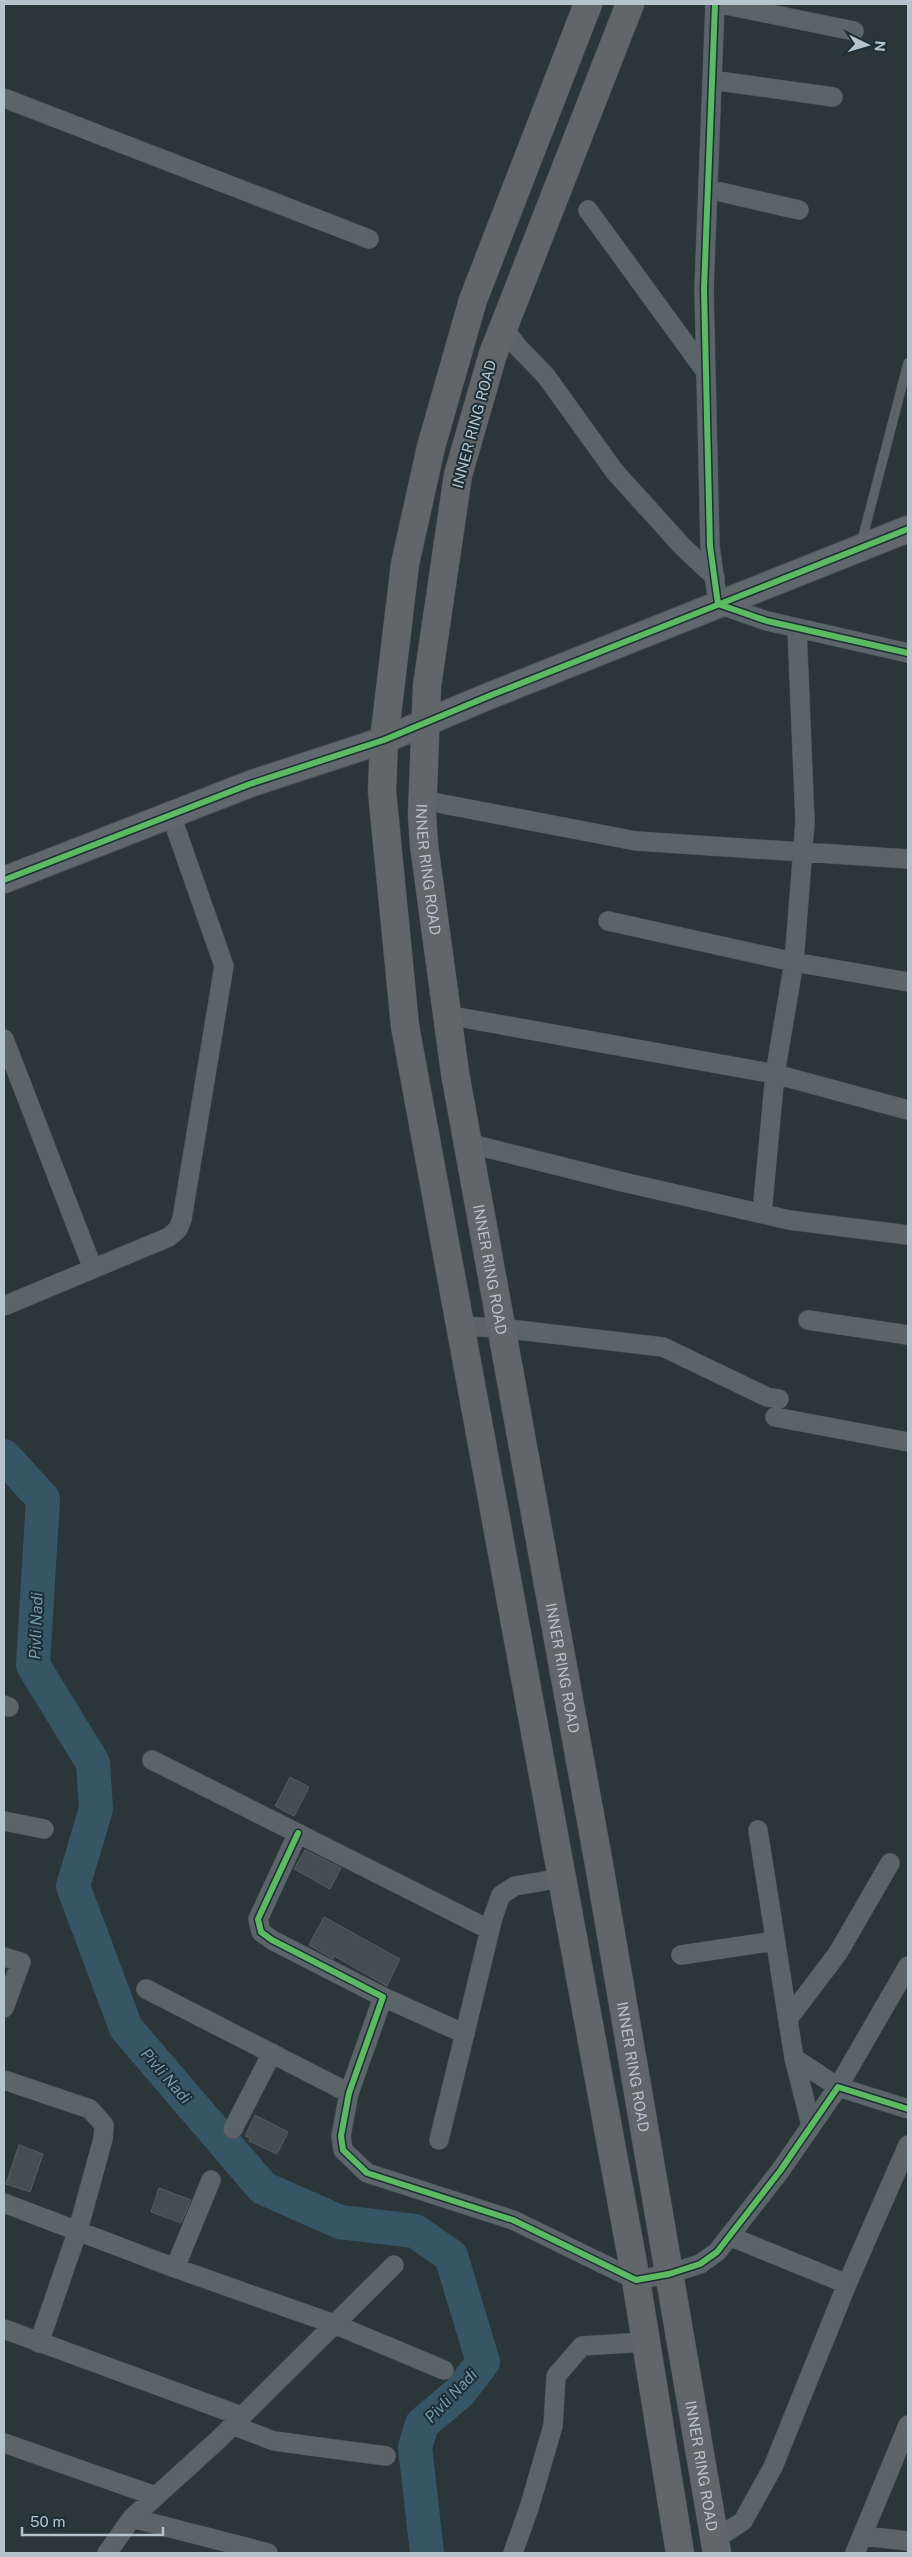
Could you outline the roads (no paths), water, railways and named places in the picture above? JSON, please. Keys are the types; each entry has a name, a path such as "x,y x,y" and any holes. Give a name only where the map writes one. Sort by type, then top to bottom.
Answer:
{"highway":[{"path":"588,4 473,300 431,446 405,564 384,740 382,791 405,1026 636,2280 680,2553"},
{"name":"INNER RING ROAD","path":"630,4 503,327 480,393 458,475 427,686 422,800 424,845 447,1015 467,1143 602,1880 716,2547"}],"street":[{"path":"714,4 704,289 710,546 718,604"},
{"path":"721,4 854,31"},
{"path":"712,80 833,97"},
{"path":"4,98 369,239"},
{"path":"708,189 799,210"},
{"path":"588,210 706,372"},
{"path":"503,327 517,346 546,376 615,472 684,547 715,577"},
{"path":"4,880 250,784 384,740 908,529"},
{"path":"718,604 768,621 908,653"},
{"path":"762,1213 775,1074 794,962 801,853 805,822 797,628"},
{"path":"422,800 636,841 908,859"},
{"path":"4,1306 169,1237 178,1228 182,1219 224,966 171,815"},
{"path":"608,922 794,962 908,982"},
{"path":"447,1015 775,1074 908,1110"},
{"path":"4,1039 94,1269"},
{"path":"467,1143 623,1182 789,1220 908,1235"},
{"path":"808,1320 908,1336"},
{"path":"461,1326 501,1328 663,1347 767,1397 777,1408 908,1442"},
{"path":"152,1760 490,1930"},
{"path":"4,1821 44,1829"},
{"path":"758,1830 794,2058 811,2125"},
{"path":"298,1833 258,1918 261,1932 272,1940 383,1997 464,2034"},
{"path":"788,2019 838,1953 890,1863"},
{"path":"439,2140 490,1930 501,1895 515,1886 562,1878"},
{"path":"682,1955 775,1941"},
{"path":"4,1957 21,1962 4,2008"},
{"path":"383,1997 349,2093 341,2136 343,2150 367,2173 513,2220 636,2280 669,2274 700,2264 717,2252 780,2171 838,2087 908,1966"},
{"path":"146,1989 349,2093"},
{"path":"233,2129 272,2053"},
{"path":"794,2058 838,2087 908,2109"},
{"path":"4,2080 90,2109 104,2125 104,2139 78,2230 39,2343"},
{"path":"716,2547 743,2521 773,2467 847,2284 908,2146"},
{"path":"175,2268 211,2180"},
{"path":"4,2203 175,2268 334,2324 444,2370"},
{"path":"729,2236 847,2284"},
{"path":"107,2553 132,2518 237,2421 394,2265"},
{"path":"4,2329 237,2421 274,2441 386,2456"},
{"path":"513,2553 529,2508 553,2426 556,2376 582,2346 646,2342"},
{"path":"908,2425 859,2545 908,2541"},
{"path":"4,2444 156,2496"},
{"path":"132,2518 268,2553"}],"lane":[{"path":"860,548 908,363"}],"waterway":[{"name":"Pivli Nadi","path":"4,1456 43,1499 33,1665 93,1763 96,1809 73,1886 126,2028 263,2188 340,2222 415,2231 451,2256 483,2362 460,2392 422,2424 415,2447 427,2553"}]}
